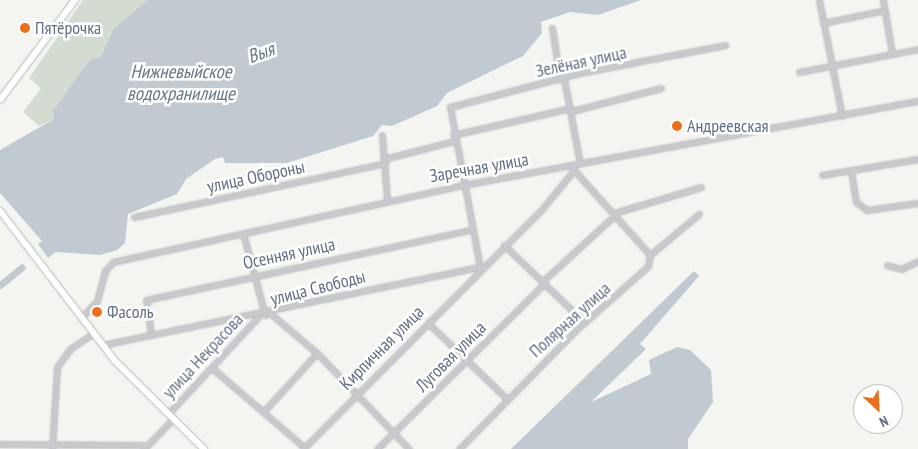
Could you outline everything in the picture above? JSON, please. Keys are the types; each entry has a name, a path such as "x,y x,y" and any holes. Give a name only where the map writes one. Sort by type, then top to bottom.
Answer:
{"main road":[{"path":"0,100 75,0"},
{"path":"0,212 41,263 92,334 204,449"}],"street":[{"path":"819,0 842,116"},
{"path":"883,0 892,54"},
{"path":"823,22 885,10"},
{"path":"552,28 562,79 571,110 580,164"},
{"name":"Зелёная улица","path":"453,135 448,114 458,103 725,45"},
{"path":"799,72 918,49"},
{"path":"480,267 453,135 571,110 661,88"},
{"name":"Заречная улица","path":"81,318 97,301 105,270 113,262 387,200 463,185 573,168 580,164 918,101"},
{"path":"382,135 387,200"},
{"name":"улица Обороны","path":"134,217 384,161 454,141"},
{"path":"822,175 918,159"},
{"path":"573,168 650,255"},
{"name":"Кирпичная улица","path":"304,448 356,392 428,323 480,267 504,245 573,168"},
{"path":"851,171 856,202 870,210 918,203"},
{"name":"Луговая улица","path":"377,449 615,214 702,187"},
{"name":"Полярная улица","path":"459,449 506,398 648,266 650,255 699,214"},
{"name":"Осенняя улица","path":"151,334 146,300 471,230"},
{"path":"243,233 268,314 317,354 356,392 409,449"},
{"path":"504,245 585,323"},
{"path":"887,265 901,269 918,261"},
{"name":"улица Свободы","path":"102,345 151,334 268,314 304,303 480,267"},
{"name":"улица Некрасова","path":"144,447 258,316"},
{"path":"428,323 506,398"},
{"path":"52,449 57,367 70,349 92,334"},
{"path":"265,410 317,354"},
{"path":"212,368 258,410 265,410 304,448"},
{"path":"0,444 52,442 144,447"}],"shaded area":[{"path":"83,0 147,0 113,29 101,57 76,80 53,111 54,119 39,126 23,112 41,88 29,78"}],"water":[{"name":"Нижневыйское водохранилище","path":"147,0 641,0 598,15 570,12 541,22 542,33 523,56 447,93 437,106 392,126 382,125 373,136 287,163 225,163 223,157 215,159 186,179 177,194 128,214 125,243 117,250 100,255 56,252 48,258 38,244 42,241 0,193 0,150 54,119 53,111 80,73 91,59 101,57 113,29"},
{"path":"694,271 699,276 640,344 646,349 591,402 651,374 649,360 677,347 690,350 711,370 713,402 688,439 688,449 511,449"}],"waterway":[{"name":"Выя","path":"0,285 22,267"}],"place":[{"name":"Пятёрочка","path":"25,28"},
{"name":"Андреевская","path":"677,126"},
{"name":"Фасоль","path":"97,312"}]}
